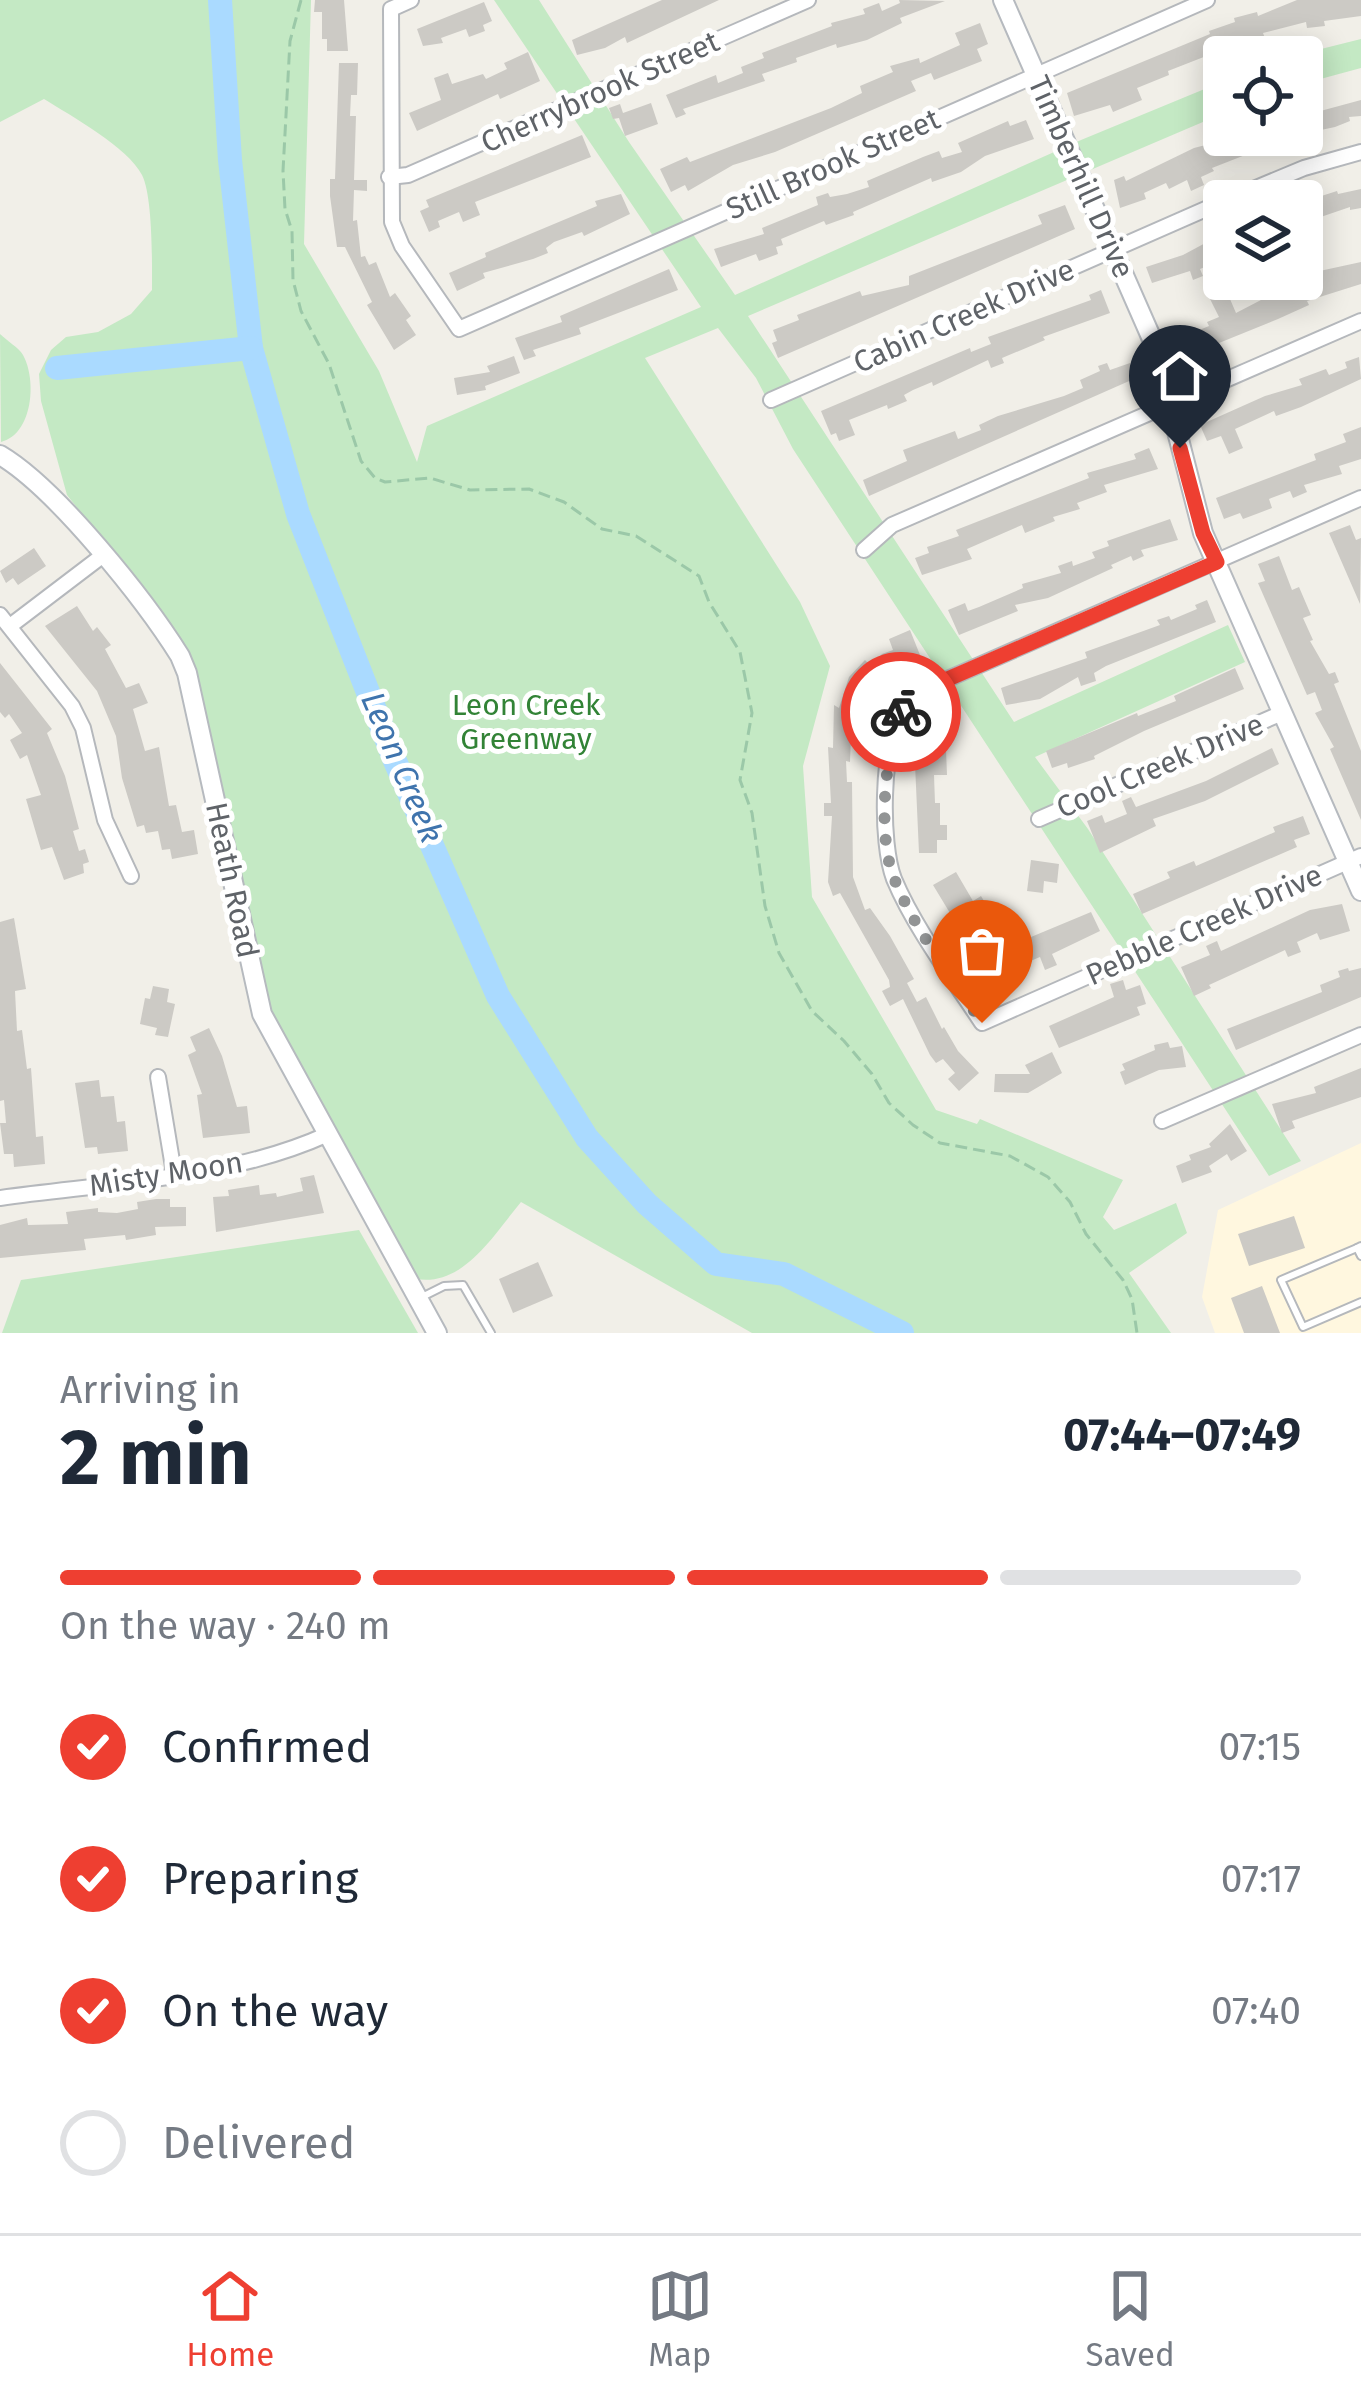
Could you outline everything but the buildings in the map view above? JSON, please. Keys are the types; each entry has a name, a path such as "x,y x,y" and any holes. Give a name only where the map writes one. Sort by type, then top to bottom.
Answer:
{"street":[{"path":"389,177 391,9 411,0"},
{"name":"Cherrybrook Street","path":"389,177 408,175 808,0"},
{"name":"Timberhill Drive","path":"1003,0 1155,346 1190,492 1282,713 1355,859 1361,891"},
{"name":"Still Brook Street","path":"389,177 389,206 398,238 459,329 1207,0"},
{"name":"Cabin Creek Drive","path":"1275,180 1361,152"},
{"name":"Cabin Creek Drive","path":"771,400 1203,210"},
{"path":"864,550 892,525 1361,321"},
{"name":"Heath Road","path":"0,455 70,516 169,638 187,673 262,1014 437,1333"},
{"path":"1217,562 1361,497"},
{"path":"103,556 5,620 72,706 83,728 105,820 131,876"},
{"name":"Pebble Creek Drive","path":"1217,562 927,688 902,710 890,742 887,782 894,878 982,1023 1355,859"},
{"name":"Cool Creek Drive","path":"1039,819 1282,713"},
{"path":"1162,1121 1361,1035"},
{"path":"158,1077 174,1173"},
{"name":"Misty Moon","path":"0,1198 266,1158 328,1134"}],"lane":[{"path":"1360,1250 1281,1280 1303,1327 1361,1302"},
{"path":"418,1299 444,1286 463,1285 490,1333"}],"path":[{"path":"301,0 290,41 284,149 283,195 292,231 293,280 301,311 329,364 361,461 375,478 386,482 430,478 470,490 530,489 564,502 602,529 636,536 699,576 709,602 736,641 752,699 740,780 752,813 765,906 779,953 819,1020 872,1074 889,1103 930,1137 1019,1160 1048,1178 1123,1280 1132,1298 1137,1333"}],"shaded area":[{"path":"1361,1143 1361,1333 1215,1333 1202,1297 1218,1210"}],"green space":[{"name":"Leon Creek Greenway","path":"0,0 311,0 304,244 379,371 417,462 427,426 701,307 494,0 539,0 629,142 735,295 1203,90 1203,122 748,316 1014,722 1228,625 1245,662 1035,757 1088,829 1301,1161 1269,1176 793,449 756,378 718,328 645,358 800,602 830,666 803,766 812,897 936,1110 977,1124 980,1119 1123,1180 1103,1217 1114,1230 1176,1203 1187,1233 1129,1273 1171,1333 752,1333 521,1202 463,1267 449,1275 416,1279 274,1018 197,684 143,591 67,495 41,401 39,374 51,350 66,337 98,332 131,314 152,290 151,231 142,175 98,133 44,99 0,122"},
{"path":"1361,39 1361,68 1323,78 1323,48"},
{"path":"0,334 23,355 31,391 20,429 1,442"},
{"path":"359,1230 418,1333 2,1333 21,1280"}],"waterway":[{"name":"Leon Creek","path":"220,0 230,160 251,348 298,514 395,761 498,996 587,1138 647,1204 716,1264 784,1274 902,1333"},
{"path":"57,368 251,348"}],"way so far":[{"path":"901,712 890,742 887,782 894,878 982,1023"}],"route":[{"path":"901,712 927,688 1217,562 1203,533 1180,448"}]}
